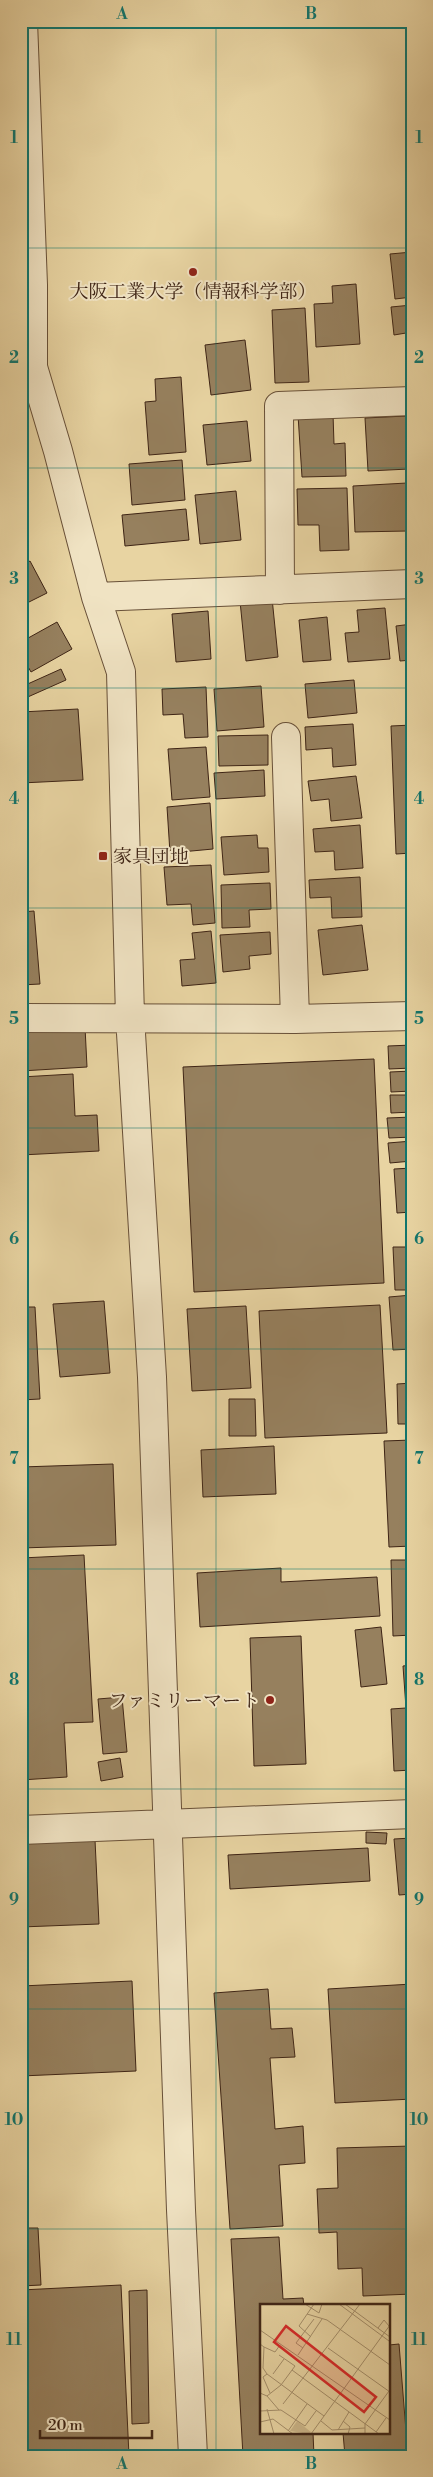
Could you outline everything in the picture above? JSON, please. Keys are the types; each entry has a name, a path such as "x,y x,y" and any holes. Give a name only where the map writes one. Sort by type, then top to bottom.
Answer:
{"street":[{"path":"23,21 25,159 33,367 58,451 96,597 121,672 130,1017 152,1387 192,2456"},
{"path":"280,590 279,406 412,401"},
{"path":"96,597 412,584"},
{"path":"286,737 295,1019"},
{"path":"21,1018 295,1019 412,1016"},
{"path":"21,1830 412,1814"}],"building":[{"path":"412,252 412,297 395,299 390,254"},
{"path":"356,284 360,344 316,347 314,304 333,303 332,286"},
{"path":"412,305 411,370 406,333 394,335 391,307"},
{"path":"305,308 309,382 275,383 272,310"},
{"path":"245,340 251,390 211,395 205,345"},
{"path":"181,377 186,452 149,455 145,402 156,401 155,379"},
{"path":"333,414 334,444 345,443 346,476 302,477 298,415"},
{"path":"406,416 409,469 368,471 365,418"},
{"path":"247,421 251,461 207,465 203,425"},
{"path":"182,460 185,500 132,505 129,464"},
{"path":"407,483 408,531 355,532 353,486"},
{"path":"347,488 349,550 320,551 319,525 298,525 297,489"},
{"path":"236,491 241,540 200,544 195,495"},
{"path":"186,509 189,540 125,546 122,515"},
{"path":"30,561 47,593 21,606 21,566"},
{"path":"409,596 412,596 412,624"},
{"path":"272,598 278,657 246,661 240,601"},
{"path":"385,608 390,659 348,662 345,633 359,632 357,610"},
{"path":"208,611 211,659 176,662 172,614"},
{"path":"327,617 331,660 303,662 299,620"},
{"path":"57,622 72,649 31,672 21,654 21,642"},
{"path":"412,624 412,660 400,661 396,626"},
{"path":"61,669 66,680 21,700 21,687"},
{"path":"354,680 357,713 308,718 305,684"},
{"path":"261,686 264,727 217,731 214,689"},
{"path":"206,687 208,737 185,738 183,714 163,715 162,689"},
{"path":"78,709 83,780 21,783 21,712"},
{"path":"353,724 356,765 333,767 332,748 306,750 305,727"},
{"path":"412,725 412,853 396,854 391,726"},
{"path":"268,735 268,765 219,766 218,736"},
{"path":"206,747 210,797 172,800 168,749"},
{"path":"264,770 265,796 216,799 214,773"},
{"path":"356,776 362,818 331,821 329,799 311,801 308,781"},
{"path":"210,803 213,849 170,853 167,807"},
{"path":"360,825 363,868 335,870 334,851 315,852 313,829"},
{"path":"257,835 258,848 268,848 269,872 224,875 221,837"},
{"path":"211,865 215,923 193,925 191,904 167,905 164,867"},
{"path":"360,877 362,917 332,918 331,897 310,898 309,880"},
{"path":"270,883 271,909 249,910 250,927 222,928 221,885"},
{"path":"34,911 40,984 21,985 21,912"},
{"path":"362,925 368,970 323,975 318,930"},
{"path":"211,931 216,983 182,986 180,960 195,959 192,933"},
{"path":"270,932 271,954 249,956 250,969 223,972 220,935"},
{"path":"85,1027 87,1067 21,1071 21,1031"},
{"path":"412,1045 412,1068 389,1069 388,1046"},
{"path":"374,1059 384,1283 194,1292 183,1067"},
{"path":"412,1071 412,1091 391,1092 390,1072"},
{"path":"73,1074 75,1116 97,1115 99,1151 21,1155 21,1077"},
{"path":"390,1095 412,1095 412,1112 391,1113"},
{"path":"412,1117 412,1137 389,1138 387,1118"},
{"path":"412,1141 412,1161 390,1163 388,1143"},
{"path":"412,1168 412,1212 397,1213 394,1169"},
{"path":"393,1247 412,1247 412,1290 395,1290"},
{"path":"412,1295 412,1349 393,1350 389,1297"},
{"path":"104,1301 110,1373 60,1377 53,1304"},
{"path":"380,1305 387,1433 265,1438 259,1311"},
{"path":"246,1306 251,1388 192,1391 187,1309"},
{"path":"21,1307 35,1307 40,1399 21,1400"},
{"path":"412,1383 412,1424 398,1424 397,1384"},
{"path":"229,1399 255,1399 256,1436 229,1436"},
{"path":"412,1440 412,1546 389,1547 384,1441"},
{"path":"274,1446 276,1494 203,1497 201,1450"},
{"path":"113,1464 116,1545 21,1548 21,1467"},
{"path":"84,1555 93,1722 64,1723 67,1777 21,1780 21,1558"},
{"path":"391,1560 412,1560 412,1635 393,1636"},
{"path":"281,1568 281,1582 377,1577 380,1616 200,1627 197,1573"},
{"path":"381,1627 387,1684 361,1687 355,1630"},
{"path":"301,1636 306,1764 254,1766 250,1638"},
{"path":"412,1665 412,1770 394,1771 391,1709 406,1708 403,1666"},
{"path":"122,1697 127,1752 103,1754 98,1699"},
{"path":"120,1758 123,1777 101,1781 98,1762"},
{"path":"366,1832 387,1833 386,1844 366,1843"},
{"path":"412,1838 412,1894 399,1895 394,1839"},
{"path":"95,1840 99,1924 21,1927 21,1843"},
{"path":"368,1848 370,1881 230,1889 228,1855"},
{"path":"132,1981 136,2071 21,2076 21,1986"},
{"path":"412,1984 412,2099 335,2103 328,1989"},
{"path":"268,1989 271,2029 292,2028 295,2057 270,2058 275,2129 303,2126 305,2163 279,2165 283,2226 230,2229 214,1993"},
{"path":"21,2121 28,2210 21,2211"},
{"path":"412,2146 412,2294 363,2296 362,2268 338,2269 337,2232 319,2233 317,2189 338,2188 337,2148"},
{"path":"21,2228 38,2228 41,2285 21,2286"},
{"path":"279,2237 283,2299 303,2298 304,2304 260,2304 260,2434 313,2434 314,2456 243,2456 231,2239"},
{"path":"121,2285 129,2456 21,2456 21,2290"},
{"path":"147,2290 149,2423 132,2424 129,2291"},
{"path":"399,2344 408,2456 345,2456 343,2434 390,2434 390,2345"}],"place":[{"name":"大阪工業大学（情報科学部）","path":"193,272"},
{"name":"家具団地","path":"103,856"},
{"name":"ファミリーマート","path":"270,1700"}]}
